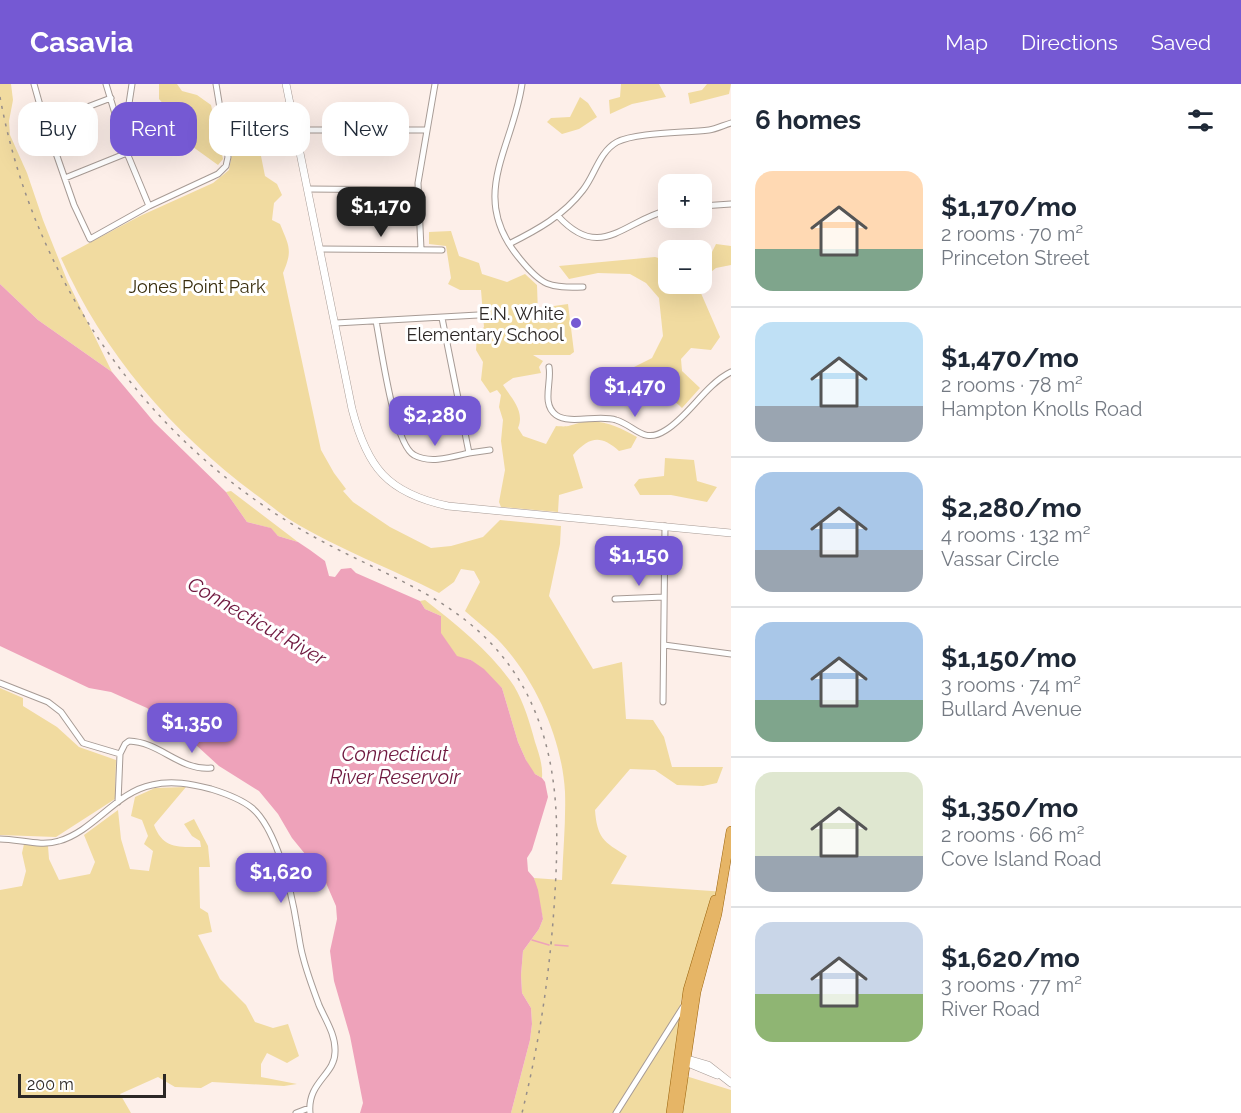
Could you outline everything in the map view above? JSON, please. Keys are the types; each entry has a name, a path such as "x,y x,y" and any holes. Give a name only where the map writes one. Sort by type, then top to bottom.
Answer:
{"main road":[{"path":"671,1113 696,992 717,914 731,831"},
{"path":"678,1113 686,1003 692,972 724,869"}],"street":[{"path":"34,84 39,102"},
{"path":"106,84 112,102"},
{"path":"129,102 132,84"},
{"path":"57,156 74,205 90,239 149,206 218,174 226,166 228,157 216,84"},
{"path":"286,84 290,102"},
{"path":"421,249 418,190 435,84"},
{"path":"522,84 495,184 495,206 500,225 509,244 534,275 545,284 554,287 583,287"},
{"path":"98,103 111,98"},
{"path":"509,244 541,228 558,216 585,188 605,153 618,142 636,137 711,130 731,123"},
{"path":"310,130 426,130"},
{"path":"65,178 120,156"},
{"path":"129,156 149,206"},
{"path":"301,156 358,434 371,462 387,480 411,495 428,502 473,509 731,533"},
{"path":"308,189 418,190"},
{"path":"712,205 731,204"},
{"path":"558,216 579,234 606,238 658,213"},
{"path":"320,249 442,250"},
{"path":"336,323 478,315"},
{"path":"442,318 469,453"},
{"path":"376,321 399,435 409,452 415,456 448,459 490,450"},
{"path":"549,367 549,404 555,415 564,418 596,417 616,420 645,436 654,436 667,430 712,385 731,372"},
{"path":"663,702 665,526"},
{"path":"615,599 664,597"},
{"path":"664,645 731,654"},
{"path":"0,683 48,702 61,712 83,743 120,754"},
{"path":"118,802 120,754 129,741 154,747 193,768 211,768"},
{"path":"0,839 45,843 59,841 80,831 118,802 150,785 170,782 190,784 236,798 252,808 262,820 281,862 291,894 302,954 332,1034 335,1051 330,1067 312,1092 310,1110 296,1113"},
{"path":"616,1113 686,1003"},
{"path":"683,1060 730,1083"}],"green space":[{"path":"0,84 11,84 13,100 9,121 10,135 27,173 67,280 112,372 38,320 0,284"},
{"path":"159,84 177,84 182,91 197,95 209,104 209,156 222,156 223,159 218,165 197,150 197,102 162,102 159,99"},
{"path":"621,84 659,84 666,97 632,104 610,114 609,100 620,97"},
{"path":"707,84 731,84 729,94 690,104 688,93 702,90"},
{"path":"580,97 588,103 597,117 579,129 562,134 547,122 551,118 570,117"},
{"name":"Jones Point Park","path":"231,156 261,156 265,176 277,184 282,195 274,203 272,220 280,224 289,248 283,273 321,450 346,489 343,491 353,502 390,527 431,548 451,546 483,537 500,520 561,526 560,544 549,596 593,669 622,662 626,719 653,720 664,737 672,767 723,767 717,783 703,786 677,785 655,770 630,769 595,810 597,827 603,838 627,856 611,884 726,892 681,1000 673,1072 731,1090 731,1113 511,1113 532,1024 531,1008 522,993 523,951 539,929 543,919 534,878 562,880 565,792 558,750 543,707 533,687 507,650 465,611 480,582 474,571 461,569 454,582 439,593 309,531 255,494 196,444 143,388 97,326 61,258 140,216 213,183 229,170"},
{"path":"451,231 459,256 479,263 482,274 507,282 525,274 537,285 538,314 554,306 568,304 574,352 570,355 533,355 543,361 539,367 541,373 513,378 503,385 519,411 518,428 523,436 546,444 556,426 595,422 617,427 637,437 631,448 619,451 601,440 590,441 579,449 573,455 583,488 559,495 558,512 501,507 499,502 505,470 501,441 503,420 499,407 501,395 497,390 490,393 481,380 483,362 476,350 477,335 484,327 481,290 460,290 448,284 451,278 446,246 429,244 429,232"},
{"path":"716,244 731,246 731,265 712,271 712,252"},
{"path":"655,257 658,258 658,294 701,294 720,337 711,350 691,348 681,359 682,371 700,388 682,408 650,386 634,367 652,358 663,336 659,298 646,283 630,274 598,273 569,279 559,266"},
{"path":"665,458 694,460 697,481 717,487 707,502 671,495 640,495 634,485 639,479 664,476"},
{"path":"231,491 298,542 278,536 270,528 247,522 226,492"},
{"path":"425,600 484,650 514,686 531,728 542,769 542,778 530,769 518,742 502,688 471,660 457,657 440,633 441,616 425,609 420,601"},
{"path":"0,688 23,698 23,706 57,727 79,747 116,760 115,799 56,837 0,835"},
{"path":"186,787 154,825 167,843 201,847 200,841 192,836 184,824 194,819 208,846 210,867 199,867 200,908 208,913 212,932 198,935 220,979 246,1005 255,1022 273,1028 288,1024 299,1056 287,1063 267,1053 261,1064 261,1077 297,1084 284,1086 212,1082 201,1088 175,1087 158,1077 120,1094 131,1113 0,1113 0,890 22,886 26,871 22,853 24,844 48,846 49,859 59,880 90,874 95,862 84,835 118,810 121,839 130,869 149,871 153,851 144,844 148,836 142,820 131,816 135,797 155,788"}],"water":[{"name":"Connecticut River Reservoir","path":"0,284 38,320 112,372 154,422 226,492 247,522 271,528 278,536 298,542 325,561 329,576 335,577 341,569 351,568 356,573 420,601 425,609 441,616 441,633 457,656 471,660 484,669 502,688 518,742 535,774 545,782 548,797 532,850 527,858 528,871 534,878 538,890 543,919 539,929 523,951 522,993 531,1008 532,1024 511,1113 360,1113 363,1103 350,1036 334,981 330,951 337,919 336,906 323,876 292,838 278,814 259,791 219,766 196,745 147,708 111,692 89,688 0,646"}],"waterway":[{"path":"532,940 549,945"},
{"path":"555,945 568,946"}],"railway":[{"path":"0,97 17,166 40,232 71,294 108,353 152,408 201,457 256,501 316,538 406,583 460,616 507,662 526,692 546,744 552,770 557,852 546,986 522,1113"}],"place":[{"name":"E.N. White Elementary School","path":"576,323"}],"water label":[{"name":"Connecticut River","path":"257,621"}]}
